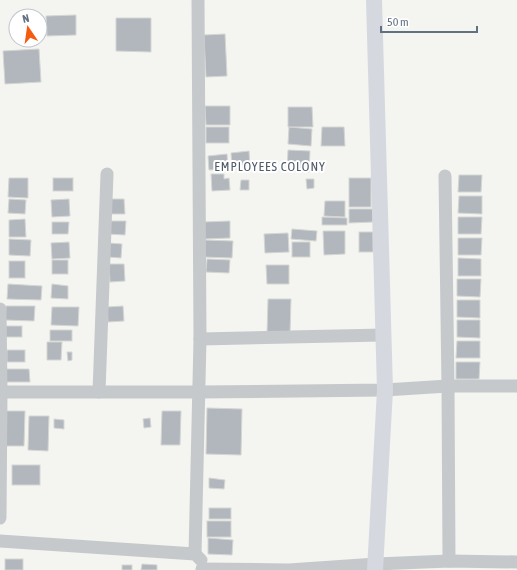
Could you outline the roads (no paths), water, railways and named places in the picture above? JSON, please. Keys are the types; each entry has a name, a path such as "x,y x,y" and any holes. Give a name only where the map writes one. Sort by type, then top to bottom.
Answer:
{"main road":[{"path":"374,0 385,390 375,567"}],"street":[{"path":"195,554 200,339 198,0"},
{"path":"99,392 107,174"},
{"path":"445,176 449,561"},
{"path":"0,309 0,518"},
{"path":"200,339 383,335"},
{"path":"1,392 385,390 448,386 517,386"},
{"path":"0,541 195,554 201,559 202,569 289,570 375,567 449,561 517,562"}],"district":[{"name":"EMPLOYEES COLONY","path":"270,166"}]}
